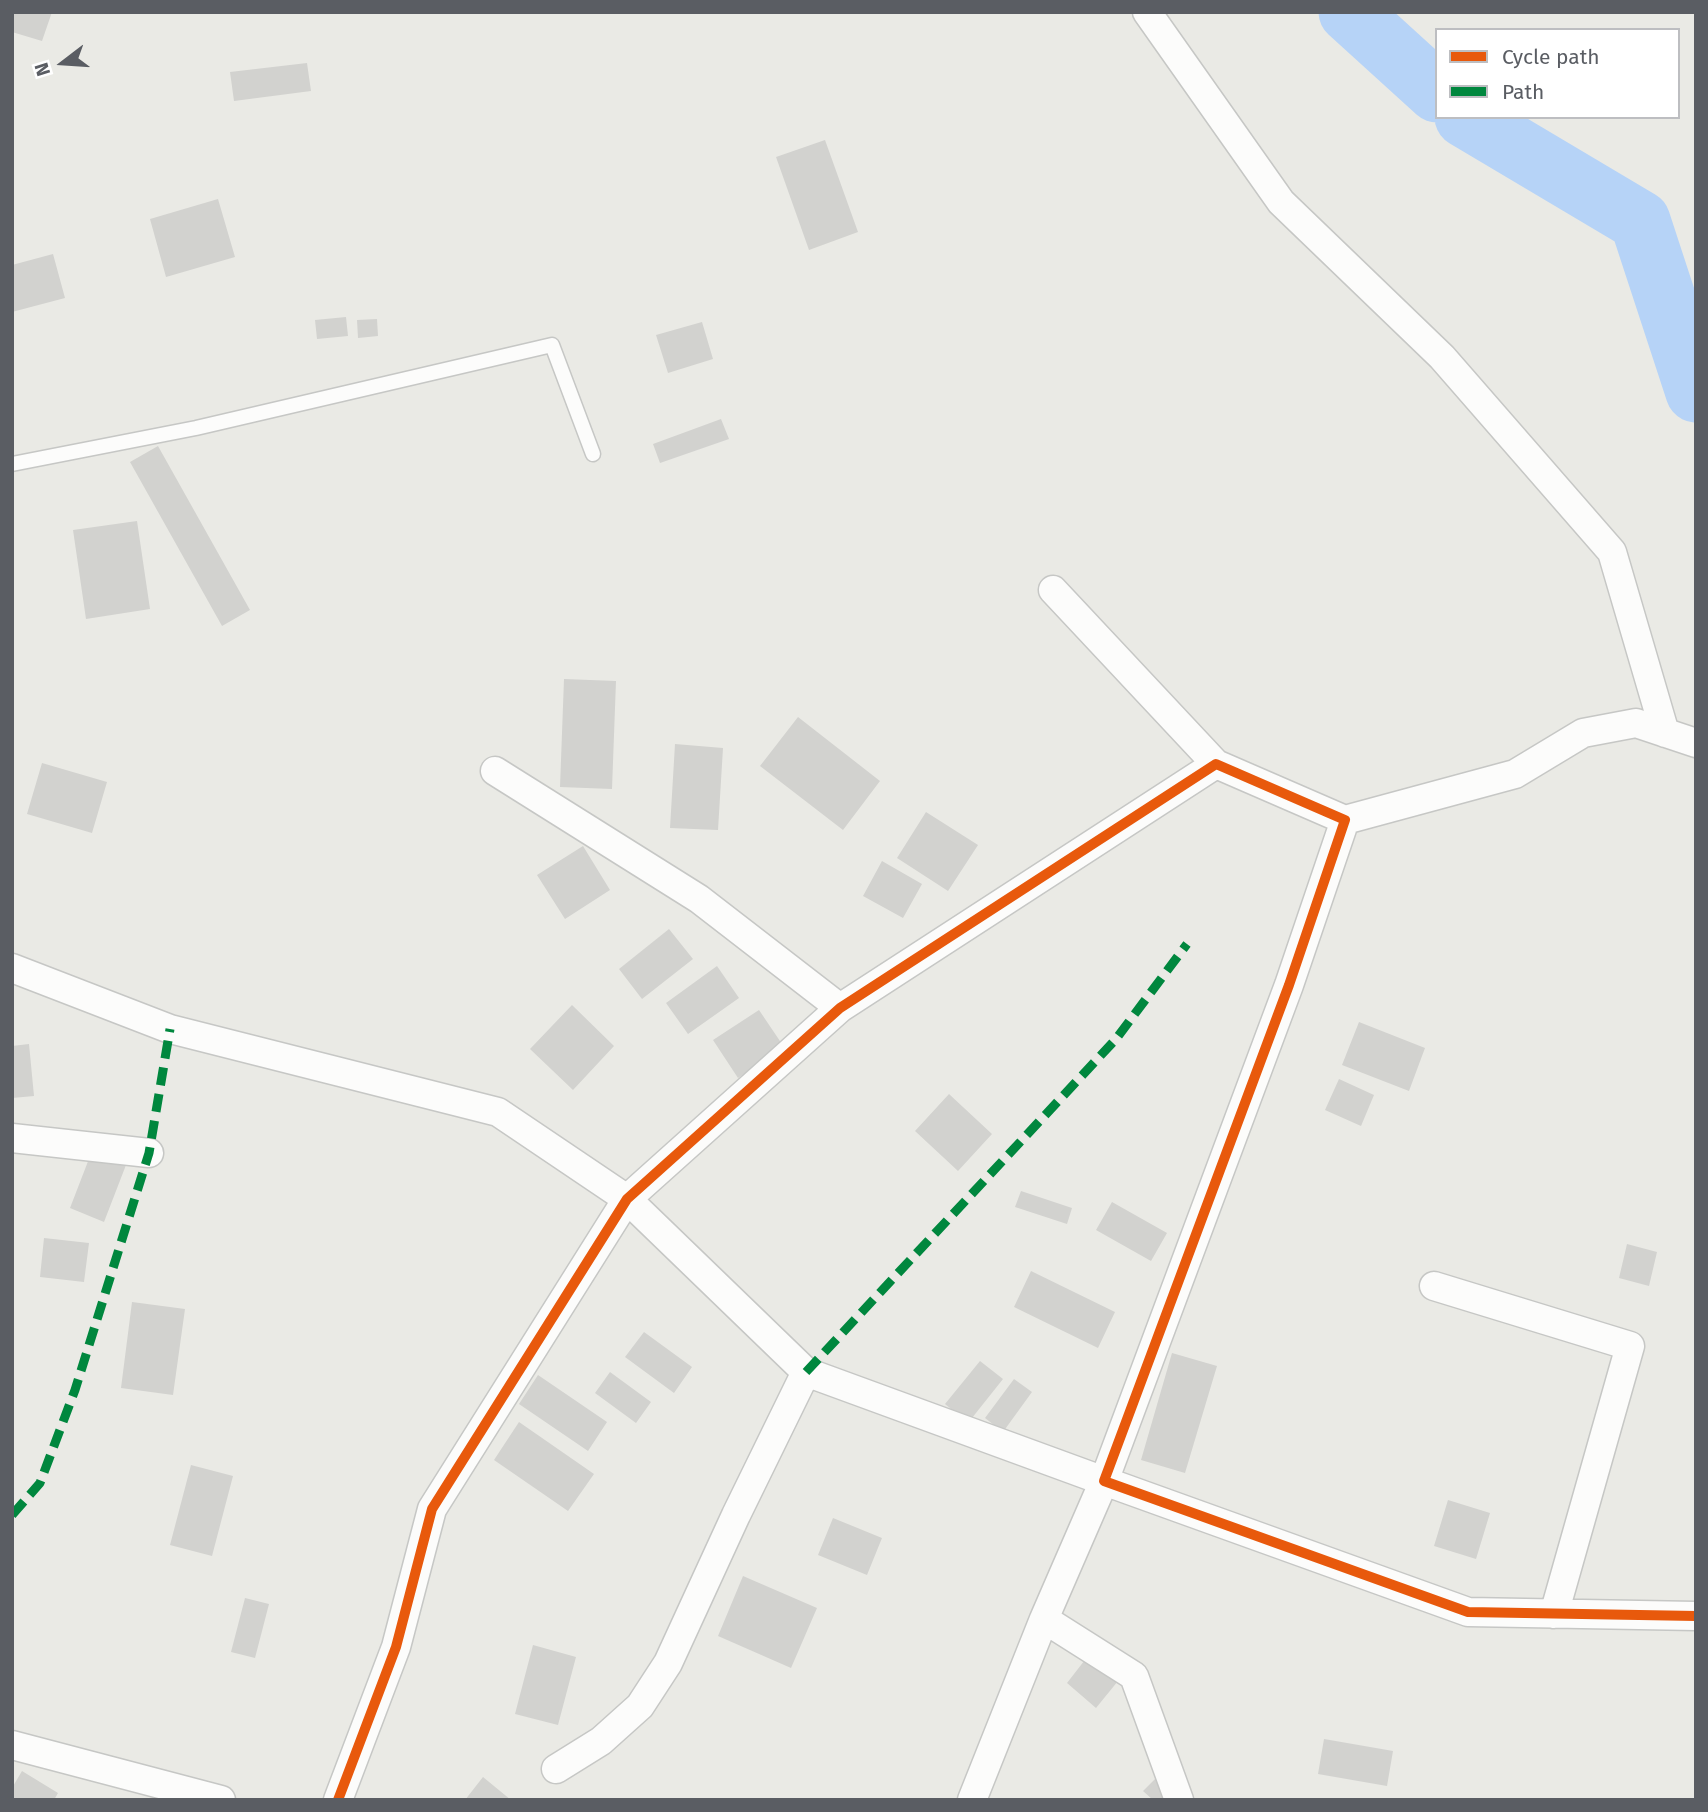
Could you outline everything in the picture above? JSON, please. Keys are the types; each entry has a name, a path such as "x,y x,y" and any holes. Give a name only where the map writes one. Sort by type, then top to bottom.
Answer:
{"street":[{"path":"1147,12 1281,202 1442,357 1612,552 1665,733"},
{"path":"1053,590 1216,764 1345,820 1515,774 1583,733 1636,723 1696,743"},
{"path":"338,1800 396,1647 432,1509 627,1199 840,1008 1216,764"},
{"path":"495,771 699,899 840,1008"},
{"path":"972,1800 1044,1619 1104,1480 1289,985 1345,820"},
{"path":"12,968 170,1029 499,1112 627,1199 806,1372 1468,1612 1696,1616"},
{"path":"12,1138 149,1153"},
{"path":"1434,1286 1630,1346 1554,1614"},
{"path":"556,1769 601,1741 640,1706 668,1662 806,1372"},
{"path":"1044,1619 1134,1676 1179,1800"},
{"path":"12,1745 221,1800"}],"lane":[{"path":"12,464 196,428 552,345 593,454"}],"building":[{"path":"12,12 52,12 42,41 12,32"},
{"path":"307,63 311,91 234,101 230,72"},
{"path":"825,140 858,232 809,250 776,157"},
{"path":"218,199 235,257 166,277 150,219"},
{"path":"53,254 65,298 12,312 12,265"},
{"path":"346,317 348,336 317,339 315,320"},
{"path":"377,319 378,336 358,338 357,320"},
{"path":"702,322 713,359 668,373 656,335"},
{"path":"721,419 729,439 660,463 653,444"},
{"path":"158,446 250,610 222,626 130,462"},
{"path":"137,521 150,609 86,619 73,530"},
{"path":"564,679 616,681 612,789 560,787"},
{"path":"798,717 880,781 843,830 760,766"},
{"path":"675,744 723,748 718,830 670,828"},
{"path":"42,763 107,782 92,833 27,814"},
{"path":"926,812 978,845 948,891 897,858"},
{"path":"583,846 610,890 565,919 537,875"},
{"path":"882,861 922,884 903,918 863,896"},
{"path":"669,929 693,959 642,999 619,969"},
{"path":"717,966 739,998 688,1034 666,1003"},
{"path":"572,1005 614,1046 573,1090 530,1049"},
{"path":"759,1010 784,1047 738,1078 713,1040"},
{"path":"1359,1022 1425,1048 1409,1091 1342,1065"},
{"path":"29,1044 34,1096 12,1098 12,1046"},
{"path":"1339,1079 1374,1095 1361,1126 1325,1110"},
{"path":"949,1094 992,1134 958,1171 915,1131"},
{"path":"92,1151 126,1165 104,1222 70,1208"},
{"path":"1021,1191 1072,1208 1067,1224 1015,1207"},
{"path":"1112,1202 1167,1233 1151,1261 1096,1230"},
{"path":"44,1238 89,1243 84,1282 40,1277"},
{"path":"1627,1244 1657,1252 1649,1286 1619,1278"},
{"path":"1031,1271 1115,1312 1098,1348 1014,1307"},
{"path":"132,1302 185,1309 173,1395 121,1388"},
{"path":"644,1332 692,1367 674,1393 625,1357"},
{"path":"1172,1353 1217,1366 1185,1473 1141,1460"},
{"path":"980,1361 1003,1379 968,1423 945,1404"},
{"path":"610,1372 651,1402 636,1423 595,1393"},
{"path":"538,1375 607,1422 588,1451 519,1404"},
{"path":"1014,1379 1032,1392 1003,1432 985,1418"},
{"path":"519,1422 594,1474 568,1511 494,1460"},
{"path":"191,1465 233,1476 212,1556 170,1545"},
{"path":"1448,1500 1490,1513 1476,1559 1434,1546"},
{"path":"833,1518 882,1538 867,1575 818,1555"},
{"path":"743,1576 817,1608 791,1668 718,1636"},
{"path":"245,1598 269,1604 255,1658 231,1652"},
{"path":"533,1645 576,1657 558,1725 515,1714"},
{"path":"1088,1656 1118,1681 1096,1708 1067,1683"},
{"path":"1324,1739 1393,1751 1387,1786 1318,1774"},
{"path":"22,1771 58,1793 54,1800 12,1800 12,1788"},
{"path":"483,1777 511,1800 465,1800"},
{"path":"1156,1778 1174,1795 1170,1800 1153,1800 1143,1791"}],"waterway":[{"path":"1349,12 1435,90"},
{"path":"1468,119 1640,221 1696,392"}],"marked path":[{"path":"806,1372 1116,1039 1187,944"},
{"path":"12,1515 40,1483 75,1390 149,1153 170,1029"}],"cycle path":[{"path":"338,1800 396,1647 432,1509 627,1199 840,1008 1216,764 1345,820 1289,985 1104,1481 1468,1612 1696,1616"}]}
